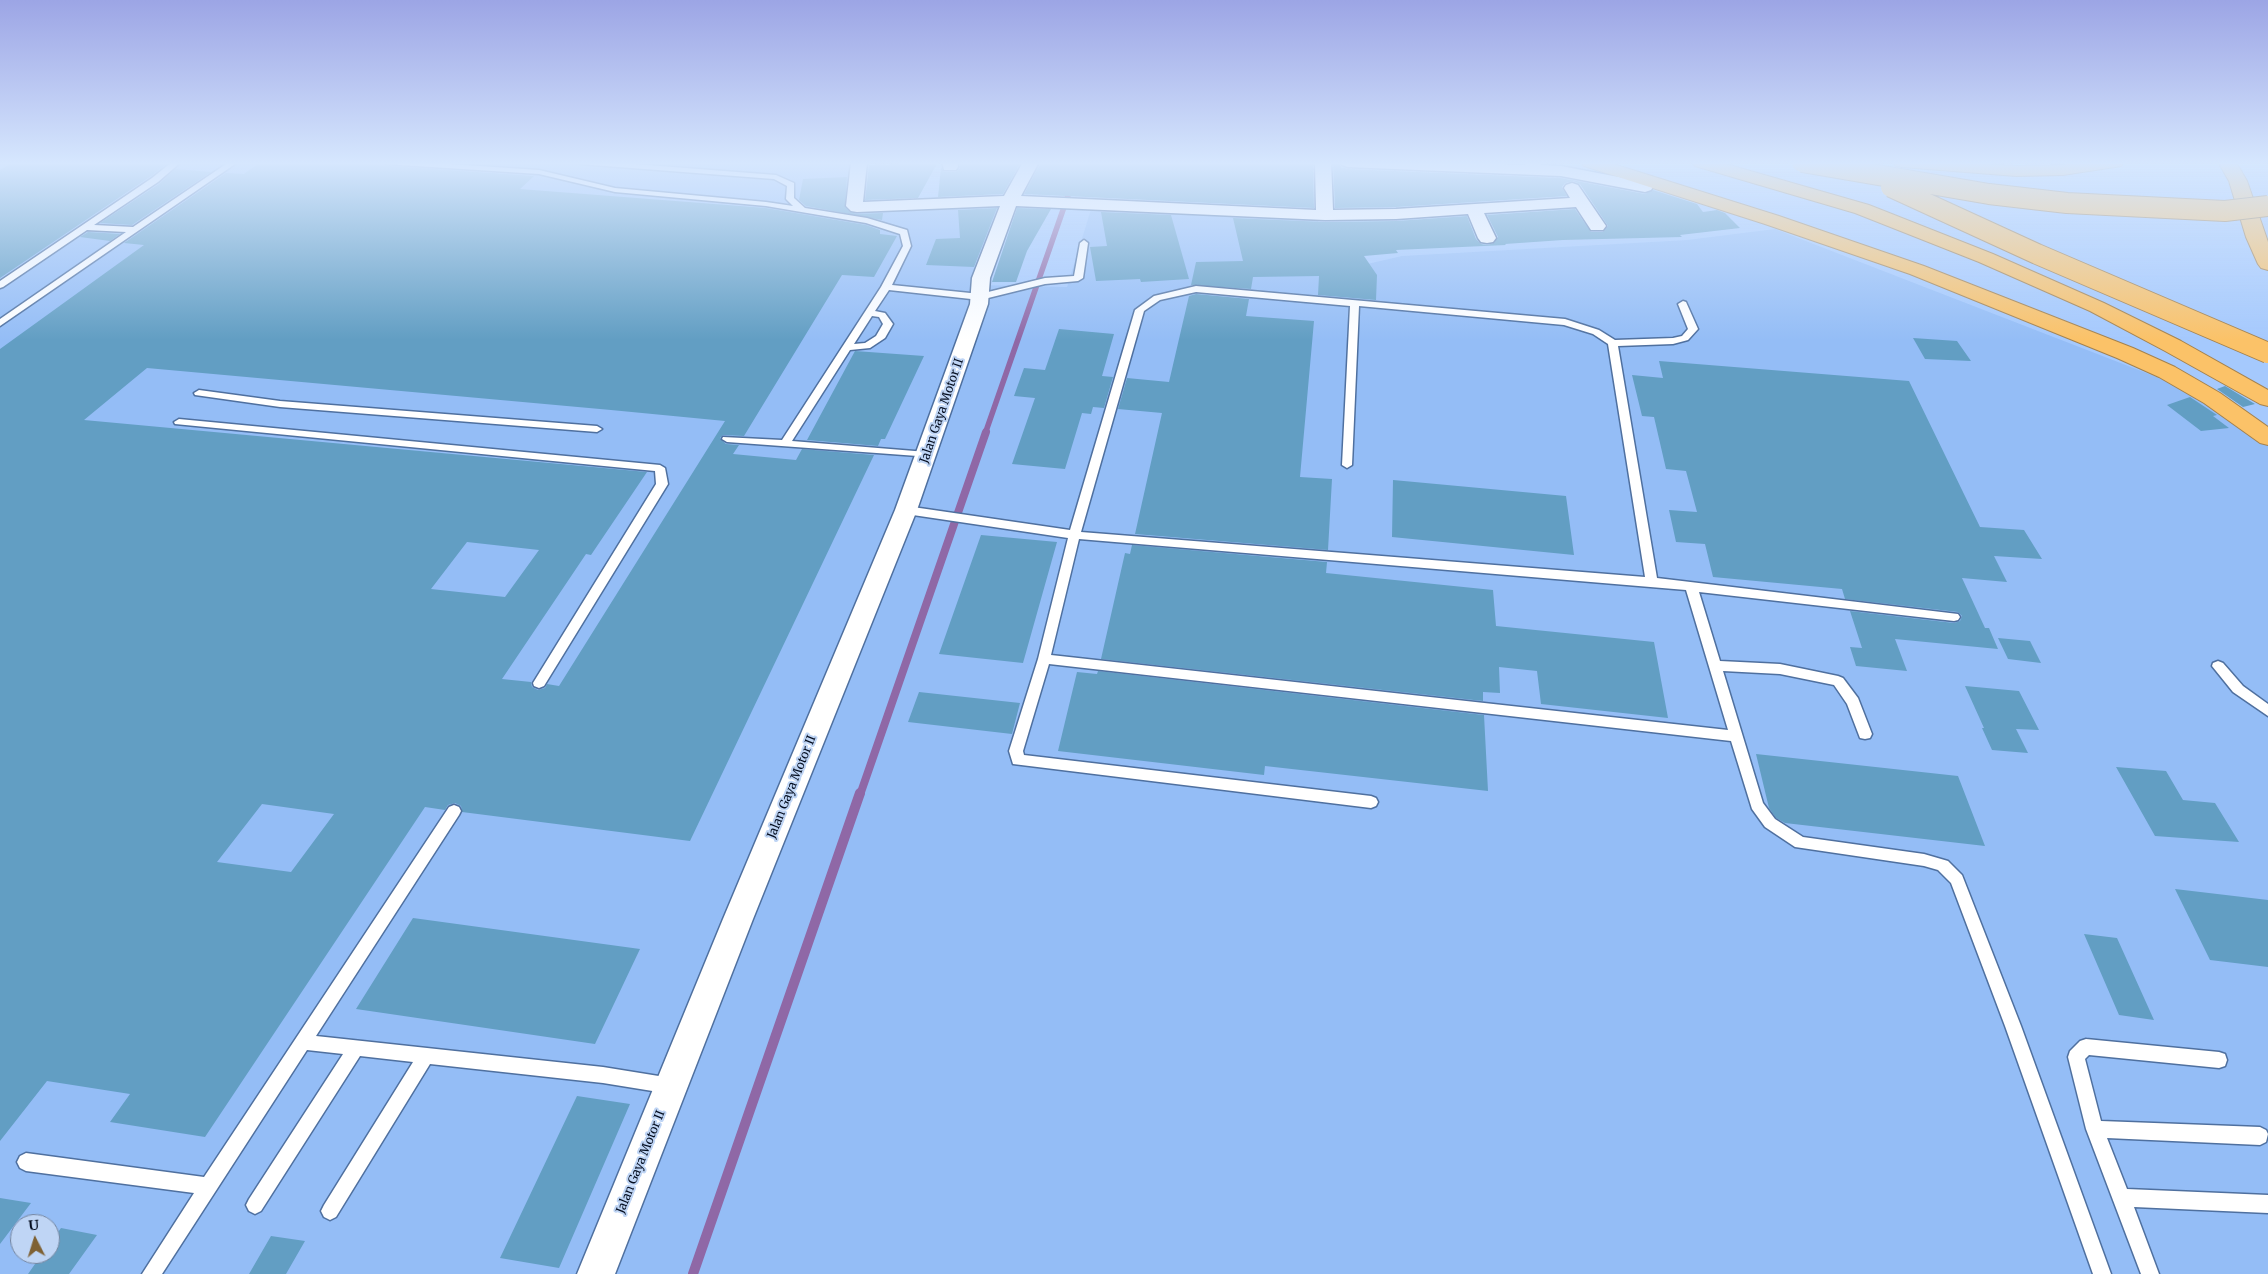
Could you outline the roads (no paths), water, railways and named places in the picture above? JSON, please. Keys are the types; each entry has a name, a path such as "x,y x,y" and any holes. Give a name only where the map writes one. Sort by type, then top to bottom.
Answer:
{"highway":[{"path":"1772,221 1856,249 1982,295 2133,356 2167,372 2212,398 2268,438"},
{"path":"1894,221 1986,258 2097,307 2173,346 2268,399"},
{"path":"1966,221 2268,353"},
{"path":"2251,221 2268,264"}],"street":[{"name":"Jalan Gaya Motor II","path":"596,1274 906,510 927,455 980,297 982,278 1003,221"},
{"path":"1480,221 1488,238"},
{"path":"1594,221 1597,226"}],"lane":[{"path":"0,285 94,221"},
{"path":"0,323 147,221"},
{"path":"784,443 886,287 907,246 904,232 869,221"},
{"path":"86,227 134,230"},
{"path":"886,287 980,297 1042,282 1078,278 1084,243"},
{"path":"1371,802 1018,760 1016,751 1044,659 1074,535 1140,310 1158,298 1196,289 1565,322 1596,332 1613,343 1672,341 1685,338 1693,329 1684,304"},
{"path":"1347,465 1355,304"},
{"path":"847,347 867,346 880,338 888,324 882,315 869,312"},
{"path":"1613,343 1652,582"},
{"path":"199,393 280,404 597,429"},
{"path":"179,422 660,468 662,484 539,683"},
{"path":"727,439 927,455"},
{"path":"906,510 944,514 1074,535 1652,582 1954,617"},
{"path":"1691,586 1757,805 1770,824 1800,843 1924,860 1943,865 1957,879 2013,1026 2102,1274"},
{"path":"1044,659 1737,736"},
{"path":"1716,666 1780,669 1838,681 1854,702 1865,734"},
{"path":"2218,666 2238,689 2268,711"},
{"path":"151,1274 454,811"},
{"path":"304,1042 602,1075 671,1086"},
{"path":"255,1205 356,1048"},
{"path":"2150,1274 2096,1129 2076,1057 2086,1048 2219,1060"},
{"path":"330,1211 426,1056"},
{"path":"2096,1129 2260,1136"},
{"path":"26,1162 208,1186"},
{"path":"2123,1198 2268,1204"}],"waterway":[{"path":"985,434 1059,221"},
{"path":"860,795 986,432"},
{"path":"693,1274 860,793"}]}
